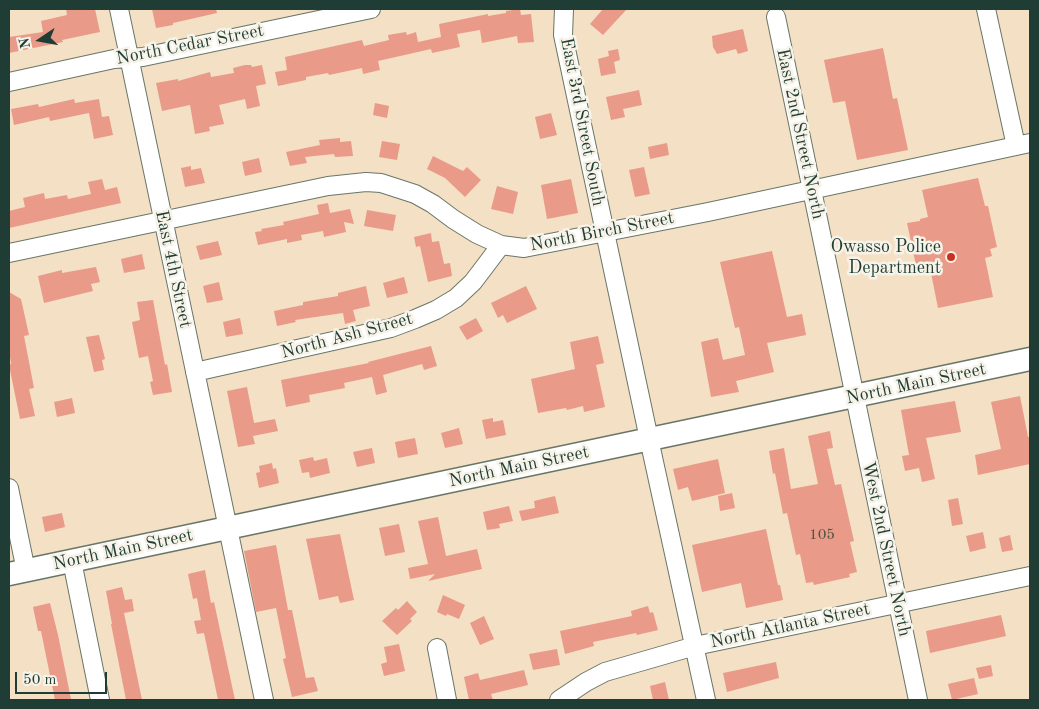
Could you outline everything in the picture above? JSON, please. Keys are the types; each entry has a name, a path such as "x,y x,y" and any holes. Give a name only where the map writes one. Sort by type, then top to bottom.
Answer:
{"main road":[{"name":"North Main Street","path":"18,572 1030,359"}],"street":[{"name":"East 4th Street","path":"119,9 264,700"},
{"name":"North Cedar Street","path":"9,82 114,60 144,57 371,9"},
{"name":"East 3rd Street South","path":"564,9 563,35 706,700"},
{"path":"986,9 1023,144"},
{"name":"East 2nd Street North","path":"776,17 854,397"},
{"name":"North Birch Street","path":"9,254 336,185 366,182 381,183 415,194 477,234 501,245 524,248 605,233 1023,144"},
{"name":"North Ash Street","path":"195,372 375,332 415,319 436,310 456,298 473,282 501,245"},
{"name":"West 2nd Street North","path":"854,397 918,700"},
{"path":"9,488 18,572"},
{"path":"72,561 100,700"},
{"name":"North Atlanta Street","path":"559,700 605,672 694,646 1030,576"},
{"path":"437,648 447,700"}],"building":[{"path":"66,9 95,9 100,32 9,53 9,37 43,32 41,21 67,15"},
{"path":"152,9 216,9 217,13 156,28"},
{"path":"520,9 521,15 531,14 534,42 518,43 517,36 482,43 480,30 457,34 460,47 432,53 431,49 378,61 380,70 363,74 362,68 329,75 328,73 306,77 306,80 278,86 275,72 287,70 285,57 362,40 364,46 389,40 388,35 406,32 407,35 416,32 418,42 441,37 439,24"},
{"path":"603,9 627,9 603,35 590,24"},
{"path":"743,29 748,51 738,54 736,49 717,54 713,47 712,36"},
{"path":"883,48 893,99 897,98 908,150 857,160 845,101 833,103 824,60"},
{"path":"618,49 620,60 614,62 616,73 601,76 598,59 609,56 608,51"},
{"path":"251,65 252,67 262,65 266,84 256,86 260,106 247,109 245,99 219,105 224,124 209,127 210,131 195,134 190,105 162,111 156,83 178,79 178,81 210,72 211,77 234,73 233,68"},
{"path":"639,90 642,105 623,109 625,117 611,120 606,97"},
{"path":"74,99 75,103 99,99 102,117 109,116 113,135 94,139 89,113 50,121 49,117 14,125 11,109 38,104 39,107"},
{"path":"375,103 389,106 387,118 373,115"},
{"path":"551,113 557,135 540,139 535,117"},
{"path":"340,138 340,142 351,141 353,156 335,157 334,154 305,157 307,163 290,166 286,152 320,145 319,140"},
{"path":"382,141 400,144 397,160 379,157"},
{"path":"667,143 669,155 650,159 648,147"},
{"path":"433,156 463,171 467,167 481,180 465,197 445,178 427,169"},
{"path":"259,158 262,172 245,176 242,162"},
{"path":"191,166 191,170 201,168 205,183 185,187 181,168"},
{"path":"644,167 650,194 635,197 629,170"},
{"name":"Owasso Police Department","path":"978,178 985,206 988,206 997,247 990,249 992,256 985,258 993,297 938,308 930,268 923,270 922,263 916,265 907,223 920,221 920,219 928,217 922,190"},
{"path":"102,179 105,190 117,187 121,203 9,228 9,211 25,207 23,198 44,193 45,199 67,195 68,199 91,194 88,182"},
{"path":"571,179 578,213 547,219 541,185"},
{"path":"497,186 518,192 513,214 491,209"},
{"path":"328,203 330,213 350,209 354,224 344,222 346,232 324,237 323,231 301,235 302,240 287,243 287,239 258,245 255,232 262,231 261,229 284,225 283,222 319,214 317,205"},
{"path":"367,210 396,215 393,231 364,226"},
{"path":"431,233 432,242 439,241 444,264 450,263 452,276 428,282 420,246 416,247 414,237"},
{"path":"218,241 222,255 200,260 196,246"},
{"path":"772,251 787,317 802,314 806,335 767,343 774,372 736,381 739,392 711,397 701,342 718,338 723,360 745,355 739,327 735,328 720,262"},
{"path":"142,254 145,269 124,273 121,259"},
{"path":"96,267 100,282 91,284 93,291 44,303 38,276 62,270 62,273"},
{"path":"404,277 408,293 387,298 383,283"},
{"path":"219,282 223,300 207,303 203,286"},
{"path":"366,286 370,306 353,310 356,321 345,324 343,313 295,320 296,322 277,326 274,311 303,305 303,302 338,296 338,293"},
{"path":"526,286 537,309 507,323 503,315 498,318 491,303"},
{"path":"9,292 21,299 29,335 24,336 34,388 29,389 35,416 20,419 9,365 11,364 9,350"},
{"path":"153,300 172,392 153,395 150,382 153,381 148,356 139,358 132,322 140,320 137,302"},
{"path":"240,318 243,334 226,337 223,322"},
{"path":"476,318 483,331 467,340 459,327"},
{"path":"99,335 105,359 102,360 104,370 94,372 86,337"},
{"path":"598,336 604,363 596,365 605,407 584,412 583,406 538,413 531,379 575,369 570,342"},
{"path":"431,346 437,366 424,370 422,364 383,375 387,392 376,395 372,377 344,383 345,388 309,395 310,402 286,407 281,380 369,363"},
{"path":"247,387 254,423 275,419 278,431 253,436 255,444 238,447 227,391"},
{"path":"1020,396 1028,437 1030,437 1030,464 978,475 975,455 1001,449 991,402"},
{"path":"72,398 75,413 57,417 54,402"},
{"path":"955,401 961,432 926,438 935,479 922,482 919,468 905,471 902,456 909,455 901,410"},
{"path":"493,418 493,422 503,420 506,435 486,439 482,420"},
{"path":"459,428 463,444 445,448 441,433"},
{"path":"830,431 833,448 827,449 835,485 841,484 854,541 850,542 857,572 849,574 850,577 814,585 813,582 806,583 800,554 796,555 787,513 783,514 769,451 784,448 791,489 818,484 808,436"},
{"path":"415,438 418,454 398,458 395,442"},
{"path":"372,448 375,463 357,467 353,452"},
{"path":"313,457 314,461 327,458 330,473 310,478 309,472 302,473 299,460"},
{"path":"718,459 725,493 692,501 688,487 678,490 673,469"},
{"path":"272,463 273,469 276,468 279,483 259,488 256,473 260,472 259,466"},
{"path":"732,493 735,508 720,511 718,496"},
{"path":"555,496 559,513 522,521 519,511 535,508 534,501"},
{"path":"958,498 963,524 952,526 948,500"},
{"path":"509,506 513,521 499,524 500,528 487,530 483,512"},
{"path":"62,513 65,527 45,532 42,517"},
{"path":"438,517 446,556 477,549 482,569 428,581 435,574 410,579 408,568 428,564 418,521"},
{"path":"399,524 405,552 385,556 379,528"},
{"path":"766,529 783,600 746,608 741,583 702,592 692,545"},
{"path":"983,532 986,548 970,552 966,536"},
{"path":"340,534 354,600 340,603 338,596 319,600 306,539"},
{"path":"1010,535 1013,550 1002,552 999,538"},
{"path":"276,545 288,610 292,610 306,678 314,677 318,691 292,697 283,659 286,658 276,608 256,612 244,551"},
{"path":"205,570 211,603 214,602 235,700 218,700 204,633 197,634 194,621 201,620 197,598 193,599 188,574"},
{"path":"122,587 125,600 132,599 134,611 124,613 142,700 126,700 111,624 106,591"},
{"path":"443,595 465,605 459,619 437,612"},
{"path":"407,601 417,612 410,619 412,621 397,635 382,621"},
{"path":"50,603 71,699 55,700 41,631 38,631 33,607"},
{"path":"648,606 650,613 653,612 658,630 593,642 594,646 565,654 560,631 632,616 631,611"},
{"path":"1001,615 1006,636 930,653 926,631"},
{"path":"484,616 494,639 480,645 470,623"},
{"path":"399,644 405,671 384,676 381,664 387,662 384,647"},
{"path":"557,649 560,665 533,670 529,654"},
{"path":"776,662 779,678 727,692 723,673"},
{"path":"991,665 993,676 979,679 976,668"},
{"path":"524,670 528,685 491,694 493,700 469,700 464,677 478,673 480,680"},
{"path":"974,678 978,694 952,700 948,684"},
{"path":"665,682 669,700 653,700 650,686"}],"place":[{"name":"Owasso Police Department","path":"951,257"}]}
